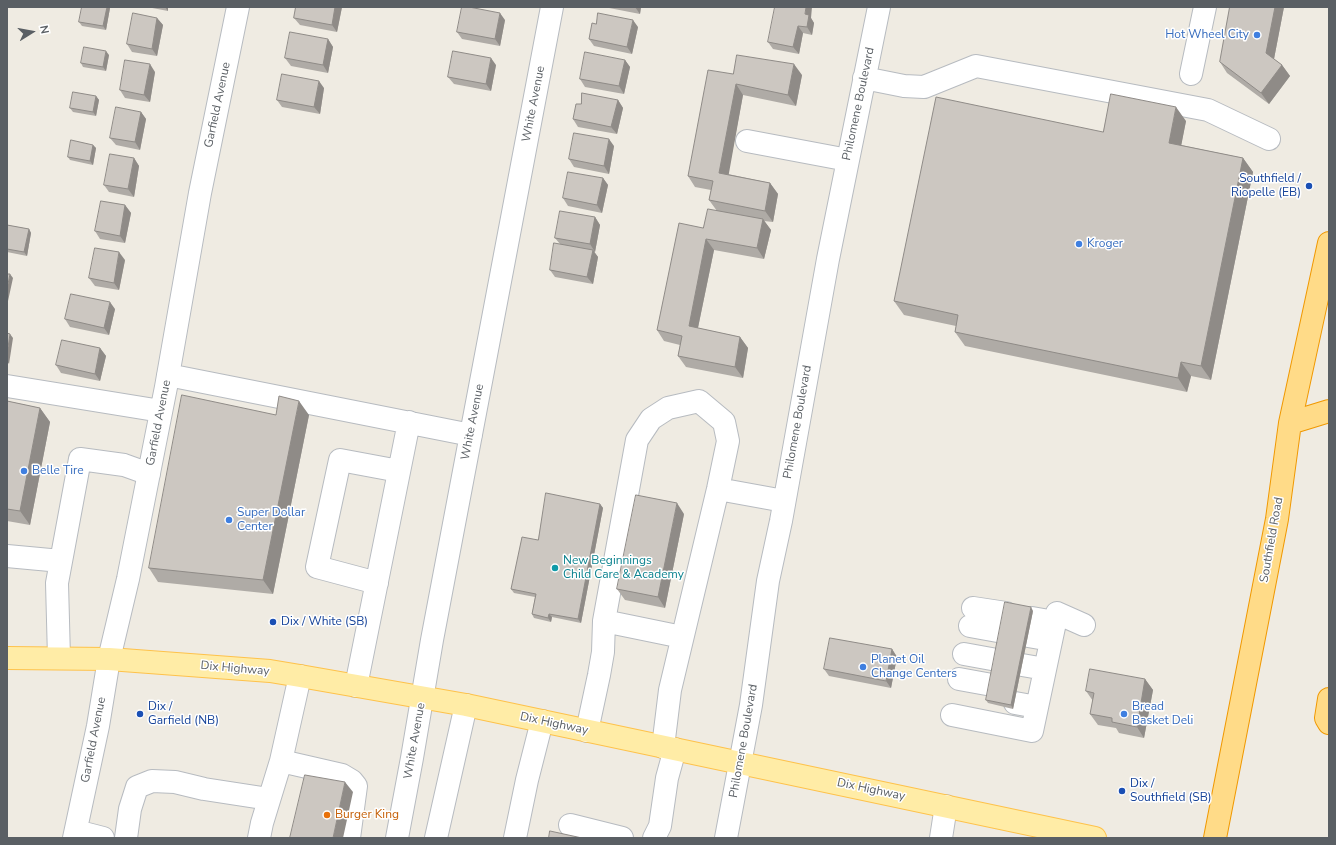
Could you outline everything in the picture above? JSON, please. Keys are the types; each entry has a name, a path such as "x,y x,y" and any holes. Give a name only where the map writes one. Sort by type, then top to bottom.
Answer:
{"highway":[{"name":"Southfield Road","path":"1215,838 1277,519 1290,423 1329,243"},
{"path":"1290,423 1329,411"},
{"path":"1329,699 1326,718 1329,723"}],"main road":[{"name":"Dix Highway","path":"7,658 108,659 270,671 423,697 542,721 1095,838"}],"street":[{"name":"Garfield Avenue","path":"75,834 98,726 108,659 128,579 149,474 200,193 238,7"},
{"name":"White Avenue","path":"397,838 432,640 552,7"},
{"name":"Philomene Boulevard","path":"726,838 751,705 768,581 848,160 879,7"},
{"path":"1191,74 1204,7"},
{"path":"864,78 904,86 924,88 976,66 1208,110 1269,139"},
{"path":"747,141 848,160"},
{"path":"168,375 471,435"},
{"path":"7,386 161,411"},
{"path":"587,731 599,675 604,620 638,440 651,419 668,408 699,401 724,422 728,441 670,690 667,778 660,826 654,838"},
{"path":"356,686 409,422"},
{"path":"59,658 57,583 80,459 124,465 149,474"},
{"path":"377,583 317,567 340,460 399,471"},
{"path":"718,489 784,502"},
{"path":"7,556 61,561"},
{"path":"952,715 1032,731 1057,613 1084,625"},
{"path":"971,617 1004,623"},
{"path":"604,620 682,637"},
{"path":"1030,627 1053,631"},
{"path":"964,654 997,660"},
{"path":"1022,665 1045,669"},
{"path":"259,838 281,761 300,676"},
{"path":"958,686 991,691"},
{"path":"1016,696 1039,700"},
{"path":"436,838 466,706"},
{"path":"515,838 527,780 542,721"},
{"path":"281,761 342,774 352,781 356,786 349,838"},
{"path":"126,838 130,809 137,787 152,781 175,782 204,789 269,800"},
{"path":"941,838 946,806"},
{"path":"570,825 622,838"},
{"path":"75,834 103,838"}],"building":[{"path":"82,7 107,7 103,26 79,22"},
{"path":"296,7 335,7 332,25 294,18"},
{"path":"462,7 500,13 495,39 457,32"},
{"path":"775,7 806,7 805,14 809,15 807,27 798,26 793,47 768,42"},
{"name":"Hot Wheel City","path":"1230,7 1275,7 1266,53 1282,65 1261,93 1220,62"},
{"path":"133,13 157,18 152,49 127,44"},
{"path":"598,13 633,20 627,47 589,39 592,23 596,24"},
{"path":"290,32 328,39 323,65 285,58"},
{"path":"84,47 106,51 103,67 81,63"},
{"path":"453,51 491,58 486,84 448,77"},
{"path":"585,52 625,60 619,86 580,79"},
{"path":"737,55 794,64 788,95 736,84 719,173 770,183 765,211 709,200 713,181 688,176 708,70 733,74"},
{"path":"125,60 150,64 144,95 120,90"},
{"path":"282,74 319,81 314,107 277,100"},
{"path":"73,92 96,96 93,112 70,108"},
{"path":"582,93 618,100 611,127 573,119 576,104 581,104"},
{"name":"Kroger","path":"1111,94 1176,107 1169,143 1243,158 1201,366 1181,362 1178,378 955,332 958,315 894,301 936,97 1103,132"},
{"path":"116,107 141,112 135,142 110,138"},
{"path":"574,133 609,139 604,166 569,159"},
{"path":"71,140 93,145 90,161 68,157"},
{"path":"110,154 134,158 128,189 104,185"},
{"path":"568,172 603,178 597,205 563,198"},
{"path":"101,201 125,205 120,236 95,231"},
{"path":"708,209 763,219 757,248 706,239 689,326 740,337 735,367 678,356 682,336 657,330 679,223 703,228"},
{"path":"560,211 595,217 590,244 555,238"},
{"path":"7,225 29,229 24,252 7,249"},
{"path":"554,243 593,250 587,277 550,270"},
{"path":"95,248 119,252 114,283 89,278"},
{"path":"7,274 10,274 7,289"},
{"path":"71,294 110,302 104,328 65,319"},
{"path":"7,333 10,334 7,354"},
{"path":"62,340 100,348 95,374 56,365"},
{"name":"Super Dollar Center","path":"182,395 276,415 279,396 299,401 263,580 149,568"},
{"path":"7,401 40,408 20,511 7,509"},
{"name":"New Beginnings Child Care & Academy","path":"546,493 600,504 578,619 549,614 548,618 532,614 536,594 511,589 522,537 538,540"},
{"path":"636,495 677,503 658,597 617,589"},
{"path":"1005,602 1031,607 1011,705 986,700"},
{"name":"Planet Oil Change Centers","path":"830,638 892,649 886,681 824,669"},
{"name":"Bread Basket Deli","path":"1090,669 1145,679 1137,727 1112,722 1112,718 1090,714 1094,693 1086,691"},
{"name":"Burger King","path":"305,775 345,782 333,838 290,838"},
{"path":"550,831 582,838 549,838"}],"place":[{"name":"Hot Wheel City","path":"1257,35"},
{"name":"Southfield / Riopelle (EB)","path":"1309,186"},
{"name":"Kroger","path":"1079,244"},
{"name":"Belle Tire","path":"24,471"},
{"name":"Super Dollar Center","path":"229,520"},
{"name":"New Beginnings Child Care & Academy","path":"555,568"},
{"name":"Dix / White (SB)","path":"273,622"},
{"name":"Planet Oil Change Centers","path":"863,667"},
{"name":"Dix / Garfield (NB)","path":"140,714"},
{"name":"Bread Basket Deli","path":"1124,714"},
{"name":"Dix / Southfield (SB)","path":"1122,791"},
{"name":"Burger King","path":"327,815"}]}
